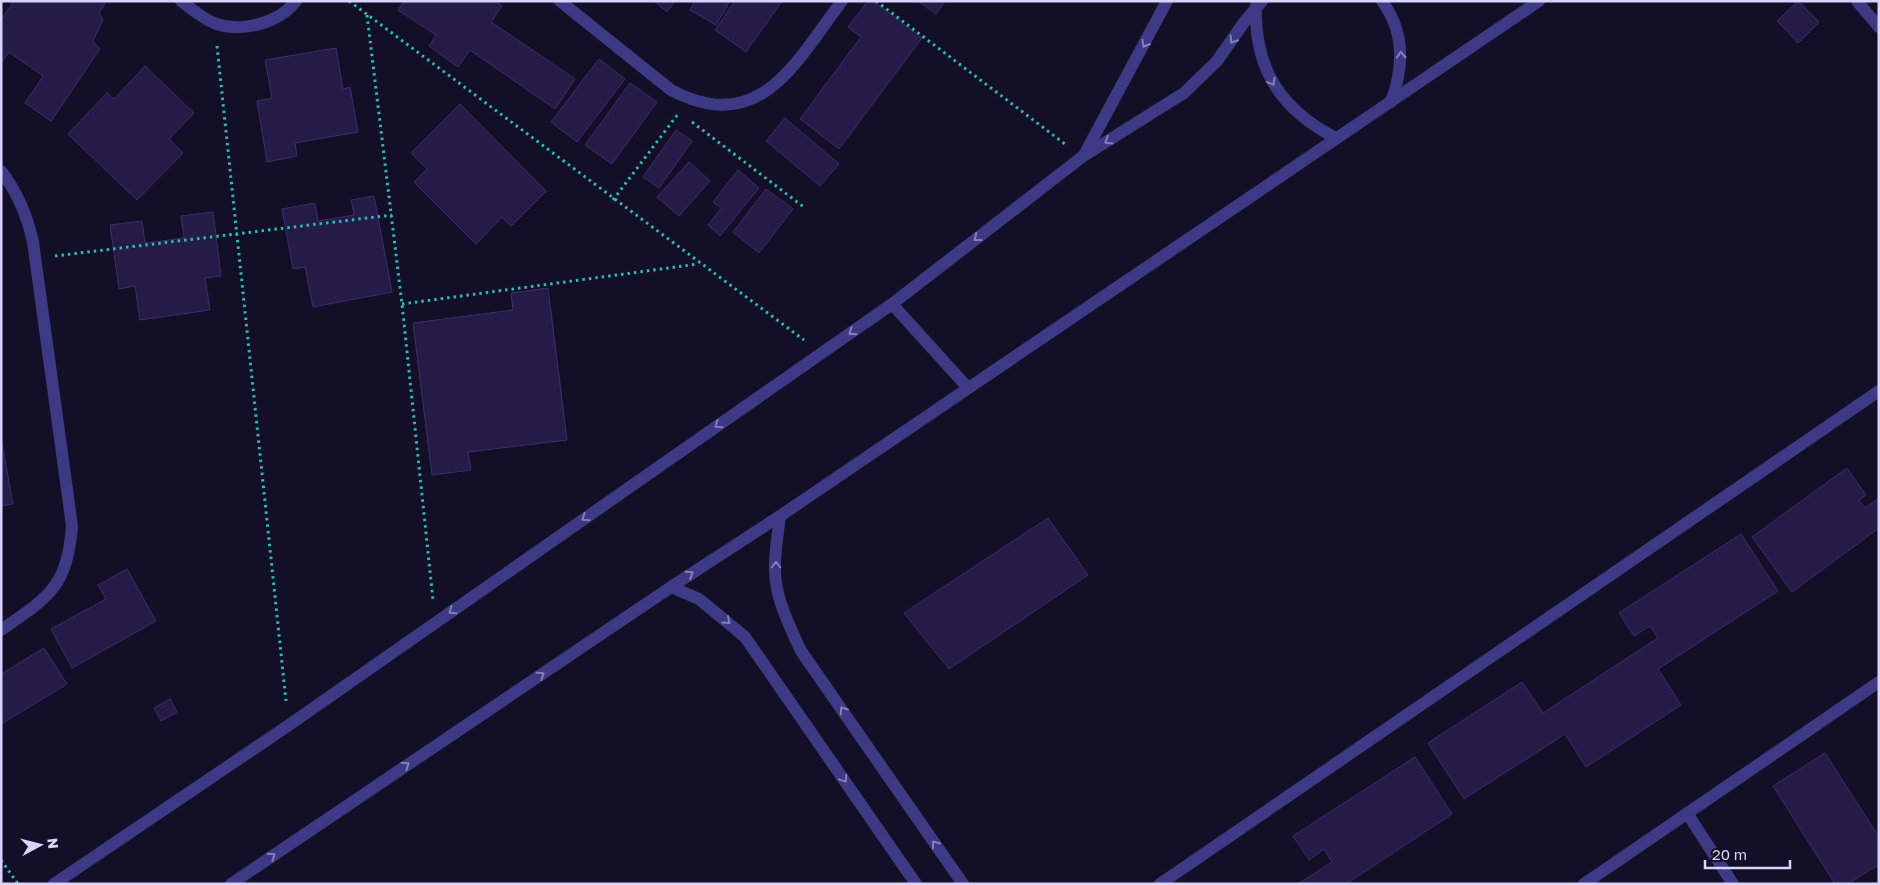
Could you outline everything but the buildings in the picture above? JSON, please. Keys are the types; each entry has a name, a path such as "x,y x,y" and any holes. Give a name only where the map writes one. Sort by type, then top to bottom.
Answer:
{"street":[{"path":"181,1 214,23 242,27 270,21 296,1"},
{"path":"565,3 671,90 689,100 716,106 744,103 769,91 789,71 842,1"},
{"path":"1082,157 1168,1"},
{"path":"1382,1 1395,25 1400,44 1401,63 1398,83 1391,102"},
{"path":"231,884 671,587 780,516 1539,1"},
{"path":"1857,1 1879,27"},
{"path":"54,884 289,725 892,304 1082,157 1184,92 1202,78 1227,49 1258,3"},
{"path":"1258,3 1258,44 1270,78 1282,98 1298,114 1316,128 1336,138"},
{"path":"1,171 12,186 26,212 36,258 72,526 70,555 59,582 40,604 1,630"},
{"path":"892,304 968,388"},
{"path":"1160,884 1879,391"},
{"path":"780,516 775,568 779,597 788,625 801,651 963,884"},
{"path":"671,587 699,599 744,637 916,884"},
{"path":"1584,884 1879,682"},
{"path":"1687,813 1733,884"}],"path":[{"path":"349,1 613,200 822,353"},
{"path":"876,1 1082,157"},
{"path":"367,14 402,304 435,622"},
{"path":"214,23 289,725"},
{"path":"613,200 679,113 806,208"},
{"path":"36,258 392,215"},
{"path":"402,304 699,264"},
{"path":"1,860 18,884"}]}
